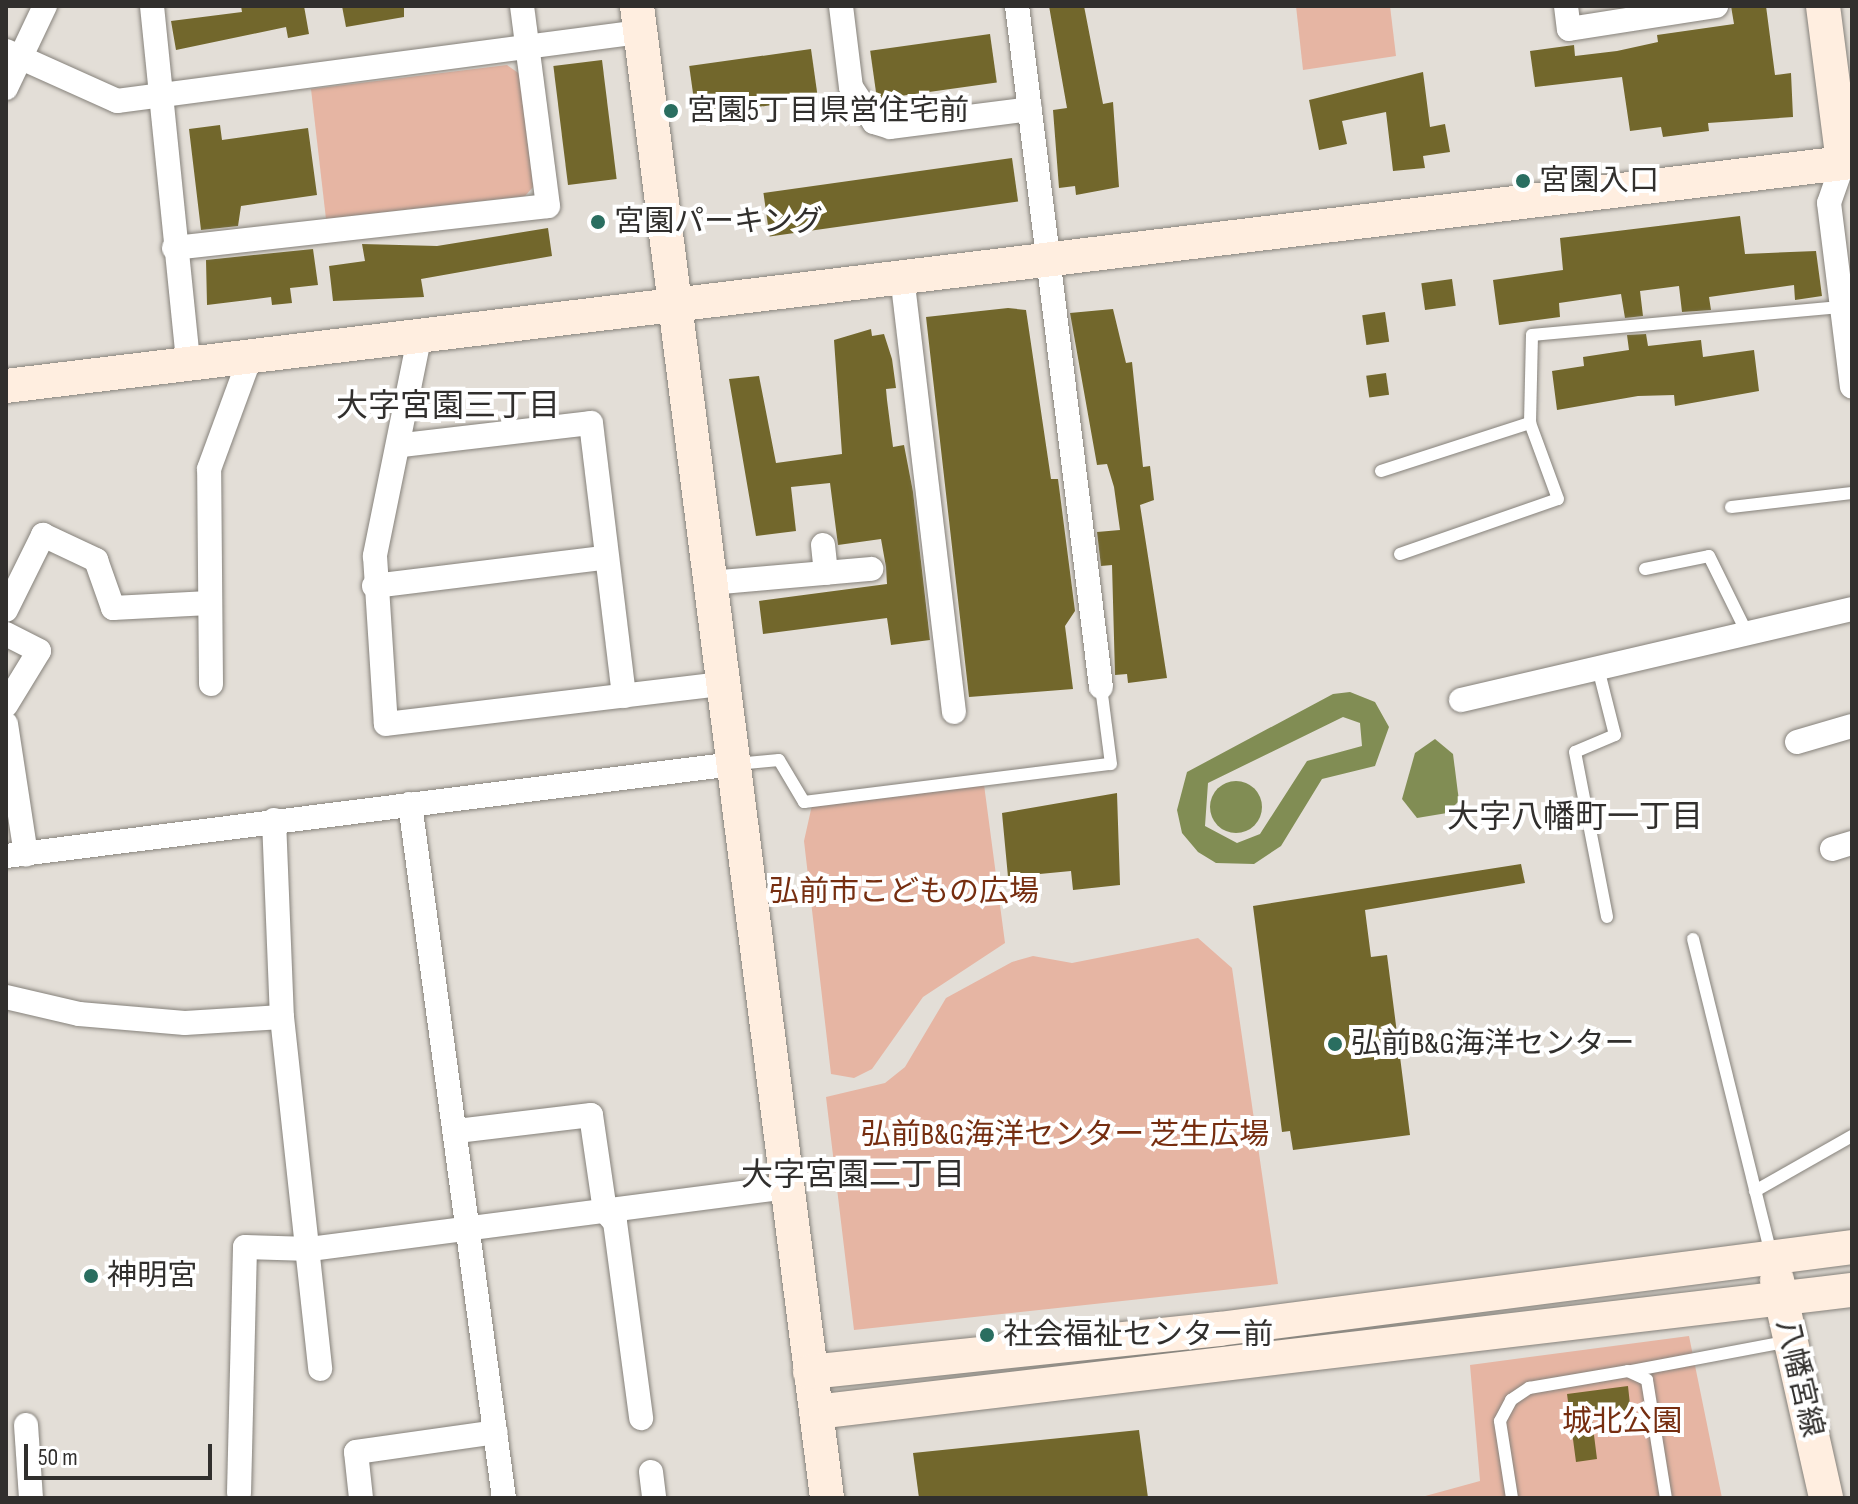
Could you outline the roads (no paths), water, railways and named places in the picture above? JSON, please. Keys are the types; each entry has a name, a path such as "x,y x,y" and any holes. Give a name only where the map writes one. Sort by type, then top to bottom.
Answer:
{"street":[{"path":"6,88 13,55 45,6"},
{"path":"152,6 157,96 188,363"},
{"path":"174,248 548,206 522,6"},
{"path":"841,6 851,87 874,122 890,127 1030,109"},
{"path":"1017,6 1101,687"},
{"path":"1566,6 1569,29 1716,6"},
{"path":"1823,6 1847,162 1829,203 1852,387"},
{"path":"13,55 117,101 528,49 639,19 827,1498"},
{"path":"6,386 1847,162"},
{"path":"902,276 954,712"},
{"path":"420,334 403,445 374,586 386,724 723,684"},
{"path":"211,684 209,469 251,355"},
{"path":"403,445 591,423 603,558 624,696"},
{"path":"6,610 43,535 96,560 113,608 209,603"},
{"path":"823,545 826,573"},
{"path":"374,586 603,558"},
{"path":"710,583 871,569"},
{"path":"1461,700 1852,609"},
{"path":"6,634 39,651 6,705"},
{"path":"6,724 16,855 733,764"},
{"path":"1797,742 1852,726"},
{"path":"410,804 457,1131 504,1498"},
{"path":"274,820 282,1017 310,1249 320,1369"},
{"path":"6,997 79,1014 185,1023 282,1017"},
{"path":"457,1131 591,1115 605,1211 615,1222 641,1418"},
{"path":"239,1493 245,1247 310,1249 787,1187"},
{"path":"810,1372 1852,1247"},
{"name":"八幡宮線","path":"1772,1259 1826,1498"},
{"path":"816,1412 1852,1290"},
{"path":"26,1425 31,1498"},
{"path":"361,1498 356,1452 496,1432"},
{"path":"651,1472 654,1498"}],"lane":[{"path":"1400,554 1558,499 1530,423 1532,335 1840,307"},
{"path":"1381,471 1530,423"},
{"path":"1731,507 1852,493"},
{"path":"1645,569 1709,556 1747,633"},
{"path":"1598,668 1615,735 1575,752 1607,917"},
{"path":"733,764 779,760 804,802 1111,764 1101,687"},
{"path":"1693,939 1772,1259"},
{"path":"1755,1191 1852,1136"},
{"path":"1512,1498 1500,1421 1511,1400 1529,1388 1791,1341"},
{"path":"1628,1371 1647,1380 1666,1498"}],"place":[{"name":"宮園5丁目県営住宅前","path":"671,111"},
{"name":"宮園入口","path":"1523,181"},
{"name":"宮園パーキング","path":"598,222"},
{"name":"弘前B&G海洋センター","path":"1335,1044"},
{"name":"神明宮","path":"91,1276"},
{"name":"社会福祉センター前","path":"987,1335"}],"district":[{"name":"大字宮園三丁目","path":"448,407"},
{"name":"大字八幡町一丁目","path":"1575,818"},
{"name":"大字宮園二丁目","path":"853,1176"}],"park label":[{"name":"弘前市こどもの広場","path":"904,892"},
{"name":"弘前B&G海洋センター 芝生広場","path":"1065,1135"},
{"name":"城北公園","path":"1622,1422"}]}
